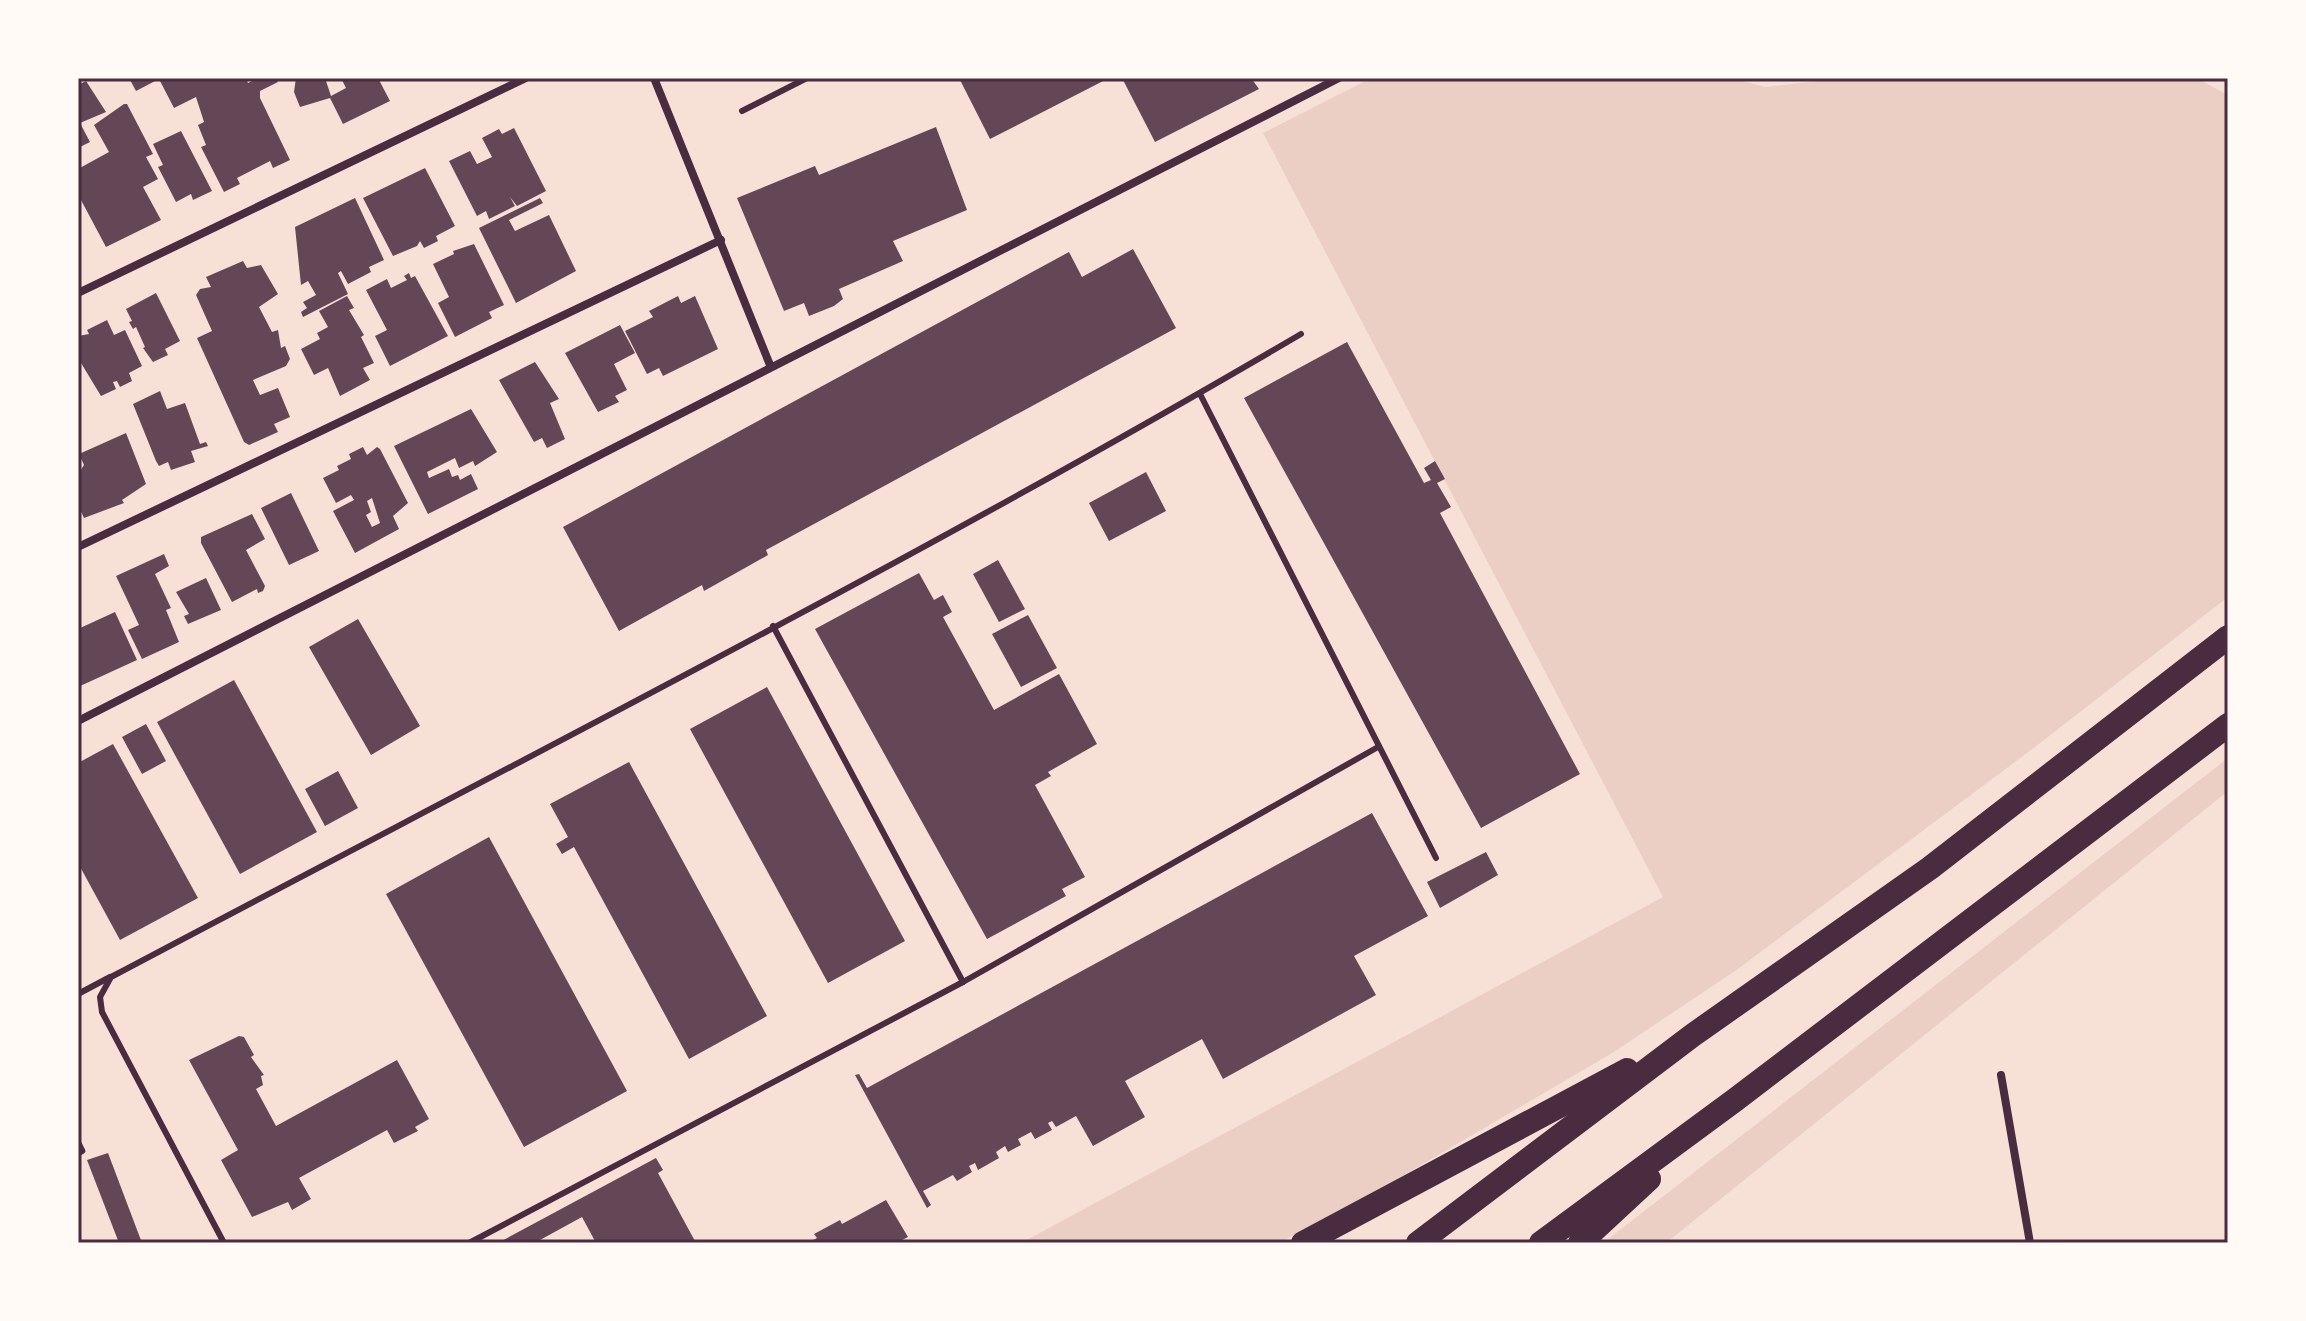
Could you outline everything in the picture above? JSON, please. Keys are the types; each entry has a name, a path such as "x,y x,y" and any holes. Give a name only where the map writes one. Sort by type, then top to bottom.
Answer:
{"highway":[{"path":"1418,1243 1693,1035 1930,868 2228,637"},
{"path":"1541,1243 1735,1100 2228,725"},
{"path":"1303,1243 1693,1035"},
{"path":"1580,1243 1735,1100"}],"street":[{"path":"78,293 526,78"},
{"path":"654,78 770,365"},
{"path":"78,721 770,365 1339,78"},
{"path":"78,547 721,240"},
{"path":"2001,1075 2030,1243"}],"lane":[{"path":"742,111 807,78"},
{"path":"78,994 773,626 1200,394 1301,334"},
{"path":"1200,394 1436,858"},
{"path":"773,626 963,982"},
{"path":"469,1243 963,982 1378,747"},
{"path":"111,977 100,997 102,1012 224,1243"}],"path":[{"path":"78,1141 83,1151 78,1154"}],"shaded area":[{"path":"1371,78 1732,78 1765,87 1843,78 2196,78 2228,95 2228,597 2035,747 1738,969 1614,1052 1365,1198 1278,1243 1021,1243 1663,897 1263,133"},
{"path":"2228,758 2228,791 1666,1243 1603,1243"}],"building":[{"path":"129,78 246,78 248,83 258,78 276,78 278,82 260,91 260,98 290,160 273,168 270,161 237,178 240,184 224,192 201,147 206,145 198,125 204,122 196,97 174,108 159,79 136,91"},
{"path":"296,78 325,78 331,96 346,88 341,78 378,78 390,101 343,124 330,98 300,107 294,92"},
{"path":"959,78 1109,78 990,139"},
{"path":"1122,78 1251,78 1259,89 1155,142"},
{"path":"86,81 106,112 80,123 90,142 78,148 78,85"},
{"path":"127,104 153,154 146,157 158,179 143,187 161,220 106,247 81,200 78,201 78,169 109,152 94,125"},
{"path":"936,127 967,210 893,241 903,261 839,289 843,299 834,306 809,316 804,303 784,311 737,198 815,166 819,175"},
{"path":"514,128 546,191 517,206 510,197 515,206 489,219 486,211 477,216 449,161 470,151 477,164 492,157 482,138 499,129 502,134"},
{"path":"181,131 212,191 193,200 191,194 176,202 158,167 163,165 153,144"},
{"path":"425,168 455,226 436,236 438,241 424,248 420,241 417,246 393,256 363,198"},
{"path":"355,198 384,260 369,267 371,272 348,284 341,271 338,273 348,294 303,317 301,312 307,308 303,302 316,295 308,281 301,285 295,227"},
{"path":"540,198 543,203 509,220 515,231 549,215 576,271 516,303 479,228"},
{"path":"474,244 504,305 489,312 492,318 455,337 438,303 449,297 433,264 454,254 453,251"},
{"path":"1133,249 1176,328 766,550 768,555 704,591 702,585 619,631 563,527 1069,252 1082,277"},
{"path":"243,261 247,268 261,265 278,294 259,307 272,332 278,330 281,348 285,346 290,359 286,366 253,380 260,395 278,388 290,417 274,424 278,432 249,445 244,442 197,338 212,331 196,295 200,289 211,287 206,277"},
{"path":"409,273 411,278 415,276 448,336 390,366 375,336 387,330 366,290 387,279 391,288 407,280 404,276"},
{"path":"156,293 180,341 165,349 168,355 153,362 143,348 136,327 133,329 129,322 132,321 126,309"},
{"path":"347,296 354,308 349,310 364,335 361,337 374,363 363,368 370,380 340,396 328,368 314,375 301,349 320,339 317,333 328,327 319,311"},
{"path":"678,296 681,303 695,296 718,349 663,376 659,368 647,374 625,331 653,317 649,311"},
{"path":"107,320 114,335 125,330 142,366 129,373 132,381 120,387 117,381 113,382 116,389 101,396 78,358 78,336 89,334 87,330"},
{"path":"620,325 635,353 614,364 627,390 615,396 619,402 598,412 565,353"},
{"path":"1347,342 1424,483 1431,480 1424,468 1435,461 1445,479 1437,483 1451,507 1440,513 1580,774 1481,828 1244,398"},
{"path":"535,362 559,399 550,403 565,439 547,448 542,438 534,442 499,380"},
{"path":"160,391 167,409 185,403 200,444 206,442 208,446 191,451 195,462 171,470 168,462 159,466 156,461 133,404"},
{"path":"471,409 497,452 475,466 473,461 459,468 455,458 427,472 429,478 449,469 452,477 458,475 460,480 471,474 478,489 428,514 394,446"},
{"path":"126,433 146,484 122,500 124,503 84,518 78,505 78,474 84,465 79,454"},
{"path":"363,447 367,455 377,447 380,449 408,503 393,516 399,529 355,553 333,511 354,500 351,495 336,503 323,478 351,459 349,454","holes":["372,498 380,523 372,527 366,515 371,512 367,501"]},
{"path":"1146,472 1166,511 1109,541 1089,503"},
{"path":"291,493 319,551 289,565 261,508"},
{"path":"252,514 265,539 246,550 265,586 263,591 258,593 257,589 232,602 201,543 201,537"},
{"path":"164,554 169,566 155,574 171,608 166,610 179,642 142,659 128,630 139,625 116,576"},
{"path":"998,560 1025,609 999,622 973,574"},
{"path":"919,573 934,600 943,595 952,612 943,617 994,710 1059,674 1097,744 1048,772 1051,776 1035,785 1085,877 1062,889 1066,896 987,939 815,629"},
{"path":"206,578 221,610 188,624 184,616 189,614 176,592"},
{"path":"115,612 137,660 78,687 78,629"},
{"path":"1028,615 1057,668 1021,687 992,634"},
{"path":"358,619 420,726 371,755 309,647"},
{"path":"234,680 317,832 240,874 157,722"},
{"path":"767,687 905,941 828,983 690,729"},
{"path":"146,724 166,761 142,774 122,737"},
{"path":"113,744 198,898 120,940 78,863 78,763"},
{"path":"629,762 767,1016 689,1059 574,847 562,854 556,844 568,837 550,804"},
{"path":"338,771 358,808 325,826 305,789"},
{"path":"1372,813 1428,916 1354,956 1376,995 1223,1079 1202,1039 1125,1081 1145,1117 1093,1146 1076,1116 1056,1127 1052,1121 1048,1123 1052,1130 1035,1139 1031,1132 1018,1139 1021,1145 1008,1152 1005,1146 996,1152 999,1158 978,1170 975,1163 969,1166 972,1172 957,1181 953,1175 923,1191 931,1205 927,1208 855,1075 859,1074 867,1088"},
{"path":"489,837 627,1091 524,1147 386,894"},
{"path":"1486,852 1498,875 1440,908 1427,882"},
{"path":"239,1036 244,1037 254,1055 251,1057 264,1075 261,1076 263,1085 256,1089 276,1126 397,1060 429,1119 415,1127 418,1131 394,1143 387,1130 299,1178 311,1199 292,1210 288,1202 252,1217 221,1160 238,1150 189,1060"},
{"path":"108,1153 142,1243 119,1243 87,1160"},
{"path":"656,1158 663,1170 658,1173 696,1243 596,1243 582,1217 540,1240 541,1243 498,1243"},
{"path":"886,1200 908,1237 896,1243 808,1243 817,1238 814,1234 840,1220 842,1224"}]}
